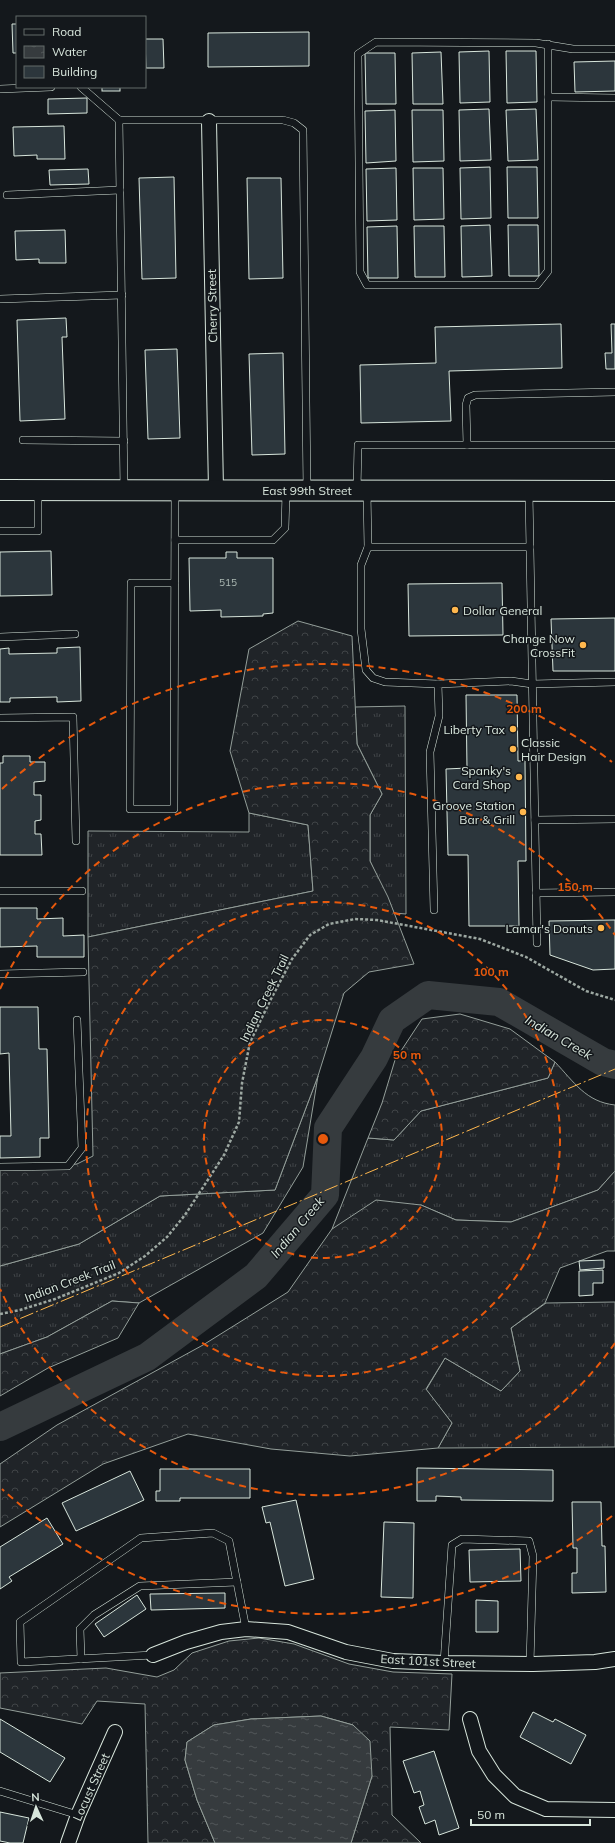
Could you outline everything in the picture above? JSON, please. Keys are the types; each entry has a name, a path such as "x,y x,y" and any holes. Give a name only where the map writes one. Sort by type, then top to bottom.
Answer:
{"street":[{"name":"Cherry Street","path":"209,121 216,490"},
{"name":"East 99th Street","path":"0,490 615,491"},
{"name":"East 101st Street","path":"153,1655 186,1642 221,1632 246,1629 288,1632 346,1652 393,1661 530,1664 595,1662 615,1659"},
{"path":"470,1719 479,1751 494,1774 516,1796 546,1809 615,1810"},
{"name":"Locust Street","path":"68,1843 78,1815 115,1732"}],"lane":[{"path":"548,44 548,271 537,284 367,285 360,272 358,54 376,42 536,42 548,44 573,49 615,49"},
{"path":"0,89 26,88"},
{"path":"82,88 119,120 283,120 294,123 303,130 307,490"},
{"path":"548,97 615,98"},
{"path":"119,120 124,490"},
{"path":"7,194 120,190"},
{"path":"0,299 122,295"},
{"path":"467,445 466,405 468,398 475,395 615,392"},
{"path":"23,440 124,441"},
{"path":"615,445 358,445 368,547 360,565 361,630 366,670 373,678 385,682 438,684 511,681 532,684 615,682"},
{"path":"0,531 38,531 38,490"},
{"path":"175,490 175,583 174,809 130,809 131,583 175,583"},
{"path":"175,540 273,540 285,528 286,490"},
{"path":"528,491 537,943"},
{"path":"368,547 530,547"},
{"path":"0,637 75,634"},
{"path":"434,910 430,752 439,716 438,684"},
{"path":"0,718 73,717 76,841"},
{"path":"535,820 615,819"},
{"path":"0,891 82,891"},
{"path":"536,893 615,892"},
{"path":"0,974 83,972"},
{"path":"0,1167 68,1166 82,1148 77,1020"},
{"path":"153,1655 21,1662 20,1622 141,1538 213,1533 229,1541 246,1629"},
{"path":"444,1663 452,1545 462,1539 529,1542 533,1556 530,1664"},
{"path":"81,1659 80,1629 94,1615 140,1586 237,1582"},
{"path":"0,1791 78,1815"}],"path":[{"name":"Indian Creek Trail","path":"0,1314 20,1310 55,1299 119,1273 145,1256 167,1237 185,1215 227,1148 239,1122 242,1084 250,1042 271,999 292,959 310,935 329,924 355,919 377,920 480,939 526,958 586,991 615,1000"}],"green space":[{"path":"298,621 352,636 357,744 382,794 370,815 370,861 388,897 414,964 369,972 344,993 318,1076 275,1190 160,1196 79,1244 0,1266 0,1168 77,1164 93,1156 88,937 313,891 308,825 249,813 230,751 249,649"},
{"path":"405,706 406,914 394,913 370,861 370,815 382,794 357,744 355,707"},
{"path":"249,813 308,825 313,891 88,937 88,831 249,832"},
{"path":"460,1014 510,1029 555,1062 548,1078 421,1111 394,1140 368,1138 382,1103 395,1060 422,1019"},
{"path":"555,1062 581,1090 596,1100 615,1105 615,1171 598,1190 511,1222 456,1220 421,1205 332,1229 368,1138 394,1140 421,1111 548,1078"},
{"path":"318,1076 303,1167 263,1233 139,1303 112,1301 47,1337 0,1354 0,1266 79,1244 160,1196 275,1190"},
{"path":"615,1171 615,1251 607,1251 560,1268 545,1303 511,1328 520,1371 501,1391 445,1358 426,1389 452,1423 438,1448 350,1456 271,1449 188,1434 103,1464 0,1527 0,1464 57,1425 203,1345 288,1292 332,1229 376,1200 421,1205 456,1220 511,1222 598,1190"},
{"path":"112,1301 139,1303 118,1338 48,1368 0,1396 0,1354 47,1337"},
{"path":"615,1302 615,1447 438,1448 452,1423 426,1390 445,1358 501,1391 520,1371 511,1328 546,1303"},
{"path":"259,1638 294,1644 349,1664 393,1672 452,1674 449,1730 390,1727 392,1815 421,1843 351,1843 372,1776 353,1725 321,1716 251,1719 214,1725 187,1742 185,1760 197,1800 215,1843 148,1843 145,1704 97,1701 82,1724 0,1708 0,1673 106,1668 157,1677 174,1670 192,1653 229,1641"}],"water":[{"path":"321,1716 353,1725 370,1741 372,1776 351,1843 215,1843 197,1800 185,1760 187,1742 214,1725 251,1719"}],"building":[{"path":"12,24 16,24 16,53 13,53"},
{"path":"309,32 309,66 208,67 208,33"},
{"path":"146,39 163,39 164,68 146,68"},
{"path":"489,51 490,102 460,103 459,52"},
{"path":"506,51 536,51 537,102 507,103"},
{"path":"441,52 443,104 413,104 412,53"},
{"path":"365,53 395,53 396,104 366,104"},
{"path":"615,61 615,91 575,92 574,62"},
{"path":"102,88 120,88 120,91 102,91"},
{"path":"87,98 87,113 48,114 48,99"},
{"path":"489,109 491,160 460,161 459,110"},
{"path":"536,109 538,160 508,161 506,110"},
{"path":"395,110 396,161 366,163 365,111"},
{"path":"412,110 443,110 444,161 413,162"},
{"path":"64,126 65,159 37,159 37,155 14,156 13,127"},
{"path":"490,167 491,218 461,219 460,168"},
{"path":"507,167 537,167 538,218 508,218"},
{"path":"396,168 397,220 367,221 366,169"},
{"path":"413,168 443,168 444,219 414,220"},
{"path":"88,169 89,184 50,185 49,170"},
{"path":"174,177 176,278 142,279 139,178"},
{"path":"247,178 281,178 283,278 249,279"},
{"path":"490,225 492,276 462,277 461,226"},
{"path":"508,225 538,225 539,276 509,276"},
{"path":"397,226 398,278 368,278 367,227"},
{"path":"414,226 444,226 445,277 415,277"},
{"path":"65,230 66,263 39,263 39,259 16,260 15,231"},
{"path":"66,318 67,337 62,337 65,419 20,421 17,320"},
{"path":"561,324 562,368 449,371 451,421 361,423 360,365 436,363 435,327"},
{"path":"611,324 615,324 615,369 606,369 605,353 612,353"},
{"path":"177,349 180,438 148,439 145,350"},
{"path":"283,353 285,454 252,455 249,354"},
{"path":"51,551 52,595 0,596 0,552"},
{"path":"226,552 237,552 237,558 273,558 273,613 263,614 263,616 221,617 221,610 190,611 189,558 226,558"},
{"name":"Dollar General","path":"502,583 503,635 409,636 408,584"},
{"name":"Change Now CrossFit","path":"615,618 615,671 553,671 551,619"},
{"path":"80,647 81,701 57,702 57,697 10,698 10,702 0,702 0,649 9,648 9,654 57,653 57,648"},
{"path":"466,695 517,695 518,761 525,761 526,861 518,861 519,926 469,926 468,855 448,855 446,769 467,768"},
{"path":"3,756 30,756 30,762 45,762 45,781 34,782 34,795 41,795 41,820 35,821 35,834 41,834 42,855 0,855 0,763 3,763"},
{"path":"0,908 37,908 37,919 63,918 63,936 84,935 84,957 37,957 37,946 0,947"},
{"path":"615,920 615,969 593,970 550,955 549,921"},
{"path":"0,1007 38,1007 39,1049 47,1049 49,1138 40,1138 40,1157 0,1158 0,1136 11,1136 9,1053 0,1054"},
{"path":"604,1260 604,1268 580,1270 579,1261"},
{"path":"603,1270 603,1283 593,1283 593,1295 579,1296 579,1271"},
{"path":"417,1468 553,1470 553,1501 461,1500 461,1497 436,1496 436,1501 417,1501"},
{"path":"160,1469 250,1469 250,1498 180,1498 180,1501 156,1501 156,1491 160,1491"},
{"path":"130,1471 144,1500 76,1531 62,1503"},
{"path":"296,1500 314,1579 285,1586 270,1522 266,1523 262,1507"},
{"path":"572,1502 601,1502 602,1546 605,1546 606,1592 572,1593 572,1573 577,1573 577,1548 573,1548"},
{"path":"47,1518 63,1544 9,1577 12,1581 0,1589 0,1547"},
{"path":"384,1522 414,1523 413,1598 381,1597"},
{"path":"520,1549 521,1581 470,1582 469,1550"},
{"path":"225,1593 225,1608 151,1610 150,1594"},
{"path":"137,1595 146,1609 104,1637 95,1624"},
{"path":"476,1600 498,1601 498,1632 476,1632"},
{"path":"533,1712 553,1722 555,1719 586,1735 571,1764 520,1737"},
{"path":"0,1719 65,1758 50,1782 0,1752"},
{"path":"434,1751 459,1828 439,1835 435,1820 425,1824 419,1807 424,1805 420,1791 414,1793 403,1761"},
{"path":"0,1812 29,1818 23,1843 0,1841"}],"waterway":[{"name":"Indian Creek","path":"0,1427 147,1357 256,1276 325,1195 328,1128 374,1058 392,1020 428,995 499,1002 603,1062 615,1065"}],"power":[{"path":"0,1327 615,1069"}],"place":[{"name":"Dollar General","path":"455,610"},
{"name":"Change Now CrossFit","path":"583,645"},
{"name":"Liberty Tax","path":"513,729"},
{"name":"Classic Hair Design","path":"513,749"},
{"name":"Spanky's Card Shop","path":"519,777"},
{"name":"Groove Station Bar & Grill","path":"523,812"},
{"name":"Lamar's Donuts","path":"601,928"}]}
